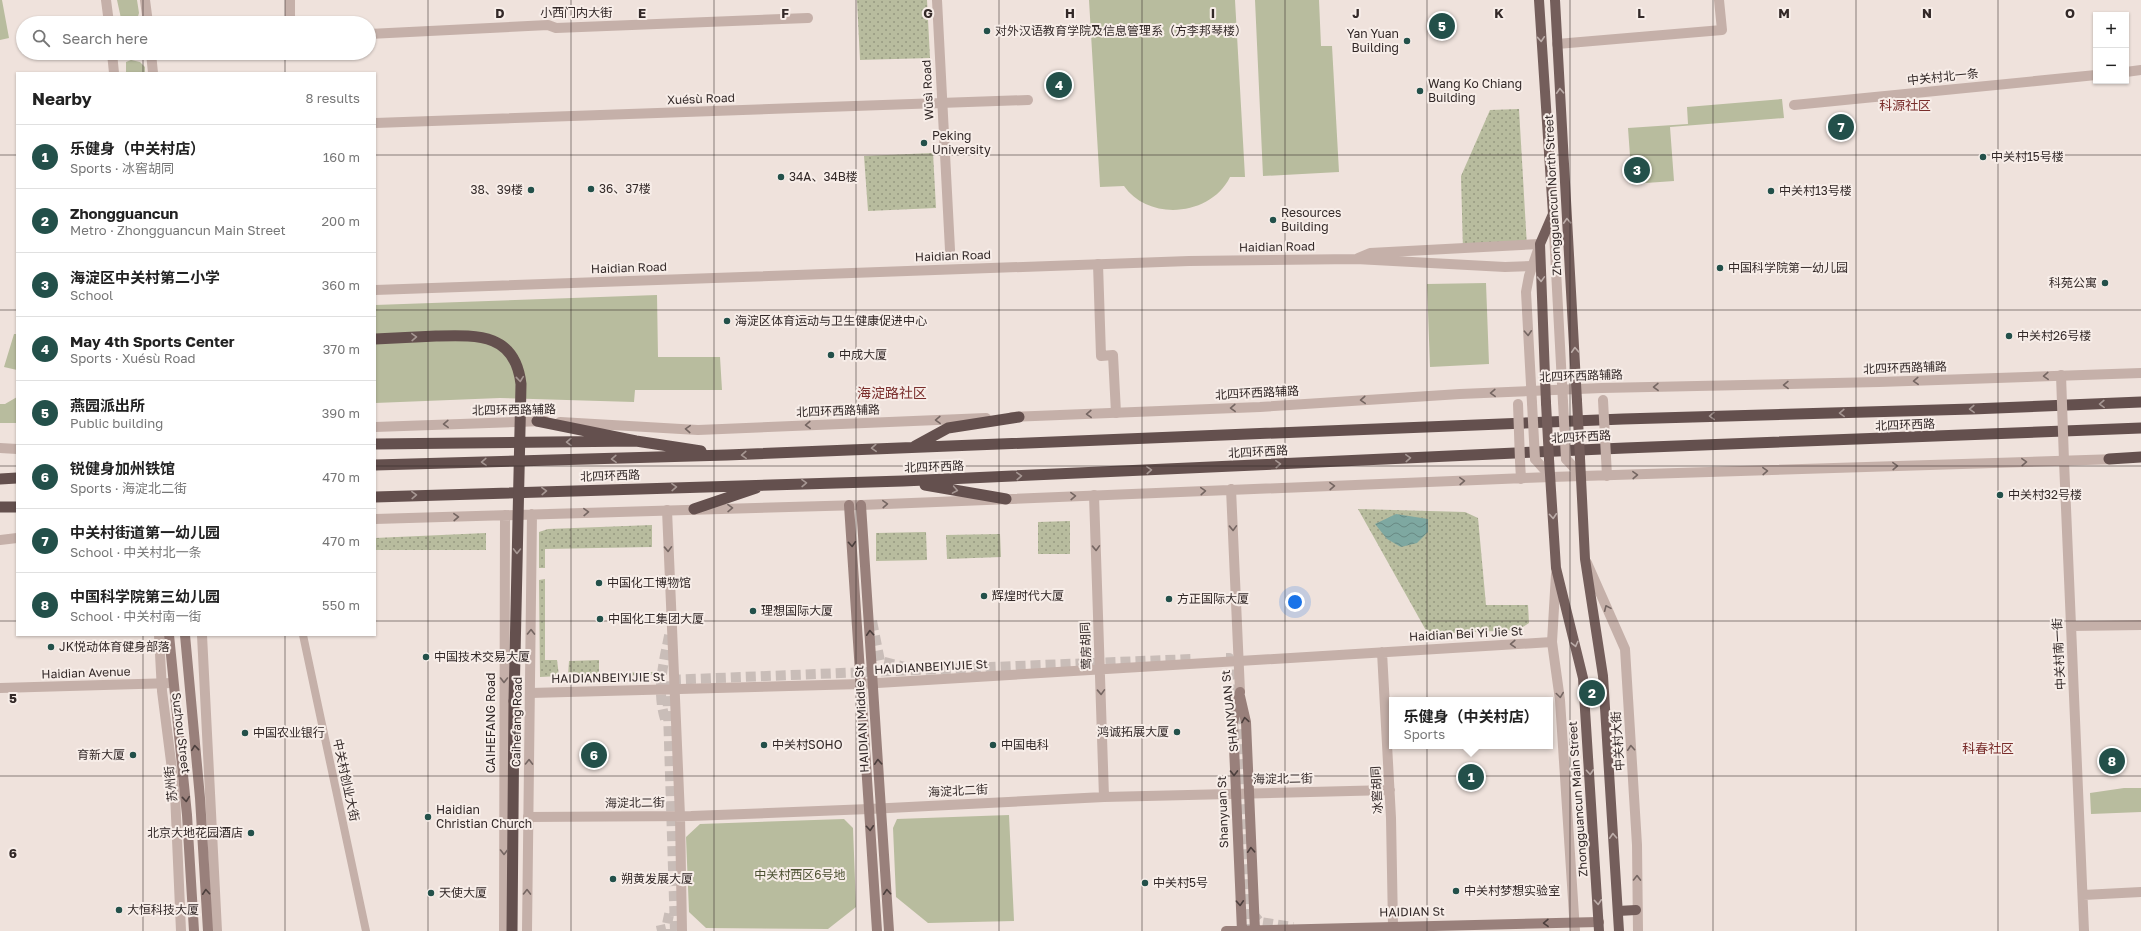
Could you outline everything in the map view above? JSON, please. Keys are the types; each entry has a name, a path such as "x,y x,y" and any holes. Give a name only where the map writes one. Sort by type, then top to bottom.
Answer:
{"highway":[{"path":"376,339 472,335 494,340 510,352 519,369 521,391 514,701 512,931"},
{"name":"北四环西路","path":"376,465 727,455 1623,419 1964,410 2141,402"},
{"path":"913,447 948,428 1019,417"},
{"path":"537,421 636,441 727,455"},
{"name":"北四环西路","path":"376,496 903,481 1625,448 2141,428"},
{"path":"376,444 636,441"},
{"path":"2109,459 2141,458"},
{"path":"0,479 16,478"},
{"path":"903,481 1006,499"},
{"path":"694,509 769,484"},
{"path":"0,507 16,506"}],"main road":[{"name":"Zhongguancun North Street","path":"1539,0 1553,214 1540,244 1546,391"},
{"name":"Zhongguancun North Street","path":"1555,0 1577,389"},
{"path":"1577,389 1585,559 1603,676 1619,931"},
{"path":"1546,391 1551,477"},
{"name":"Zhongguancun Main Street","path":"1551,477 1556,568 1584,678 1599,926"},
{"name":"HAIDIAN Middle St","path":"849,505 877,931"},
{"name":"HAIDIAN Middle St","path":"861,505 874,683 889,931"},
{"name":"苏州街","path":"169,636 187,814 194,931"},
{"path":"185,636 200,798 208,931"},
{"name":"SHANYUAN St","path":"1240,692 1246,722 1255,931"},
{"name":"Shanyuan St","path":"1240,692 1233,723 1234,793 1242,931"},
{"path":"1618,911 1636,910"},
{"name":"HAIDIAN St","path":"1226,931 1599,926"}],"street":[{"path":"106,0 108,16"},
{"path":"145,0 147,16"},
{"path":"290,0 290,16"},
{"name":"Wūsì Road","path":"937,0 941,104 950,250"},
{"path":"1557,44 1722,30 1720,0"},
{"name":"小西门内大街","path":"376,34 548,25 556,28 808,18"},
{"path":"113,60 114,72"},
{"path":"152,60 153,72"},
{"path":"2129,72 2141,70"},
{"name":"中关村北一条","path":"1794,105 2093,75"},
{"name":"Xuésù Road","path":"376,123 1028,100"},
{"name":"Zhongguancun North Street","path":"1553,214 1562,390"},
{"path":"1356,259 1370,253 1540,244"},
{"name":"Zhongguancun North Street","path":"1531,391 1526,292 1532,266 1540,244"},
{"name":"Haidian Road","path":"376,290 1098,264 1356,259 1505,267 1532,266"},
{"path":"1098,264 1102,356 1113,355 1116,413"},
{"name":"北四环西路辅路","path":"376,427 537,421 698,430 1116,413 1602,388 1858,383 2141,373"},
{"name":"中关村南一街","path":"2061,375 2084,931"},
{"path":"1602,388 1607,476"},
{"path":"1562,390 1566,459 1582,476"},
{"path":"1531,391 1535,460 1551,477"},
{"path":"1517,392 1521,479"},
{"path":"0,448 16,449"},
{"path":"376,519 861,505 1551,477 2109,459"},
{"name":"SHANYUAN St","path":"1231,489 1240,692"},
{"name":"莺房胡同","path":"1094,495 1104,797"},
{"path":"666,510 680,816 682,931"},
{"name":"Caihefang Road","path":"527,931 532,514"},
{"name":"CAIHEFANG Road","path":"504,931 505,515"},
{"path":"505,527 512,522 527,523 532,527"},
{"path":"0,540 16,538"},
{"name":"中关村大街","path":"1585,559 1625,649 1637,845 1636,910 1638,931"},
{"path":"1556,568 1552,642 1560,700 1575,927"},
{"path":"2071,626 2141,625"},
{"name":"Suzhou Street","path":"159,636 162,683 175,793 181,931"},
{"name":"Suzhou Street","path":"202,636 216,931"},
{"name":"中关村创业大街","path":"303,636 366,931"},
{"name":"Haidian Bei Yi Jie St","path":"1238,661 1552,642"},
{"name":"冰窖胡同","path":"1382,652 1396,928"},
{"name":"HAIDIANBEIYIJIE St","path":"530,693 861,684 1238,661"},
{"name":"Haidian Avenue","path":"0,688 173,683"},
{"name":"海淀北二街","path":"528,817 680,816 869,809 1104,797 1249,792 1390,790"},
{"path":"2083,895 2141,892"}],"green space":[{"path":"0,0 2,0 9,38 0,40"},
{"path":"117,0 137,0 138,16 120,16"},
{"path":"857,0 927,0 930,58 860,60"},
{"path":"1089,0 1235,0 1245,177 1230,177 1221,190 1209,200 1195,206 1179,210 1164,209 1148,205 1135,198 1124,186 1100,187"},
{"path":"1255,0 1319,0 1321,46 1332,46 1339,172 1263,176"},
{"path":"131,60 140,62 145,67 145,72 126,72 126,62"},
{"path":"1782,99 1784,118 1670,127 1674,181 1632,184 1628,128 1688,124 1687,107"},
{"path":"1519,109 1527,247 1463,251 1461,176 1490,110"},
{"path":"933,153 936,208 868,211 864,156"},
{"path":"1486,283 1489,364 1430,367 1427,284"},
{"path":"657,295 658,357 720,357 722,390 635,390 634,402 500,398 376,403 376,305"},
{"path":"14,334 16,334 16,370 4,367"},
{"path":"16,398 16,423 0,423 0,404 5,404"},
{"path":"1358,509 1465,512 1478,518 1486,605 1528,605 1529,623 1518,630 1428,634"},
{"path":"1070,521 1070,554 1038,554 1038,522"},
{"path":"652,525 652,547 545,549 545,568 539,568 539,532 548,529"},
{"path":"926,532 927,560 876,561 876,533"},
{"path":"486,533 486,550 376,550 376,538"},
{"path":"1000,534 1001,557 947,559 946,535"},
{"path":"545,579 545,660 557,660 559,676 540,677 539,580"},
{"path":"599,660 599,676 568,676 569,661"},
{"path":"653,672 653,675 610,676 610,673"},
{"path":"2124,788 2141,788 2141,812 2091,814 2090,793"},
{"path":"1009,815 1014,921 928,923 896,897 893,828 897,819"},
{"name":"中关村西区6号地","path":"844,819 853,828 856,907 828,929 706,928 689,912 686,837 700,824"}],"water":[{"path":"1396,514 1428,519 1428,532 1417,543 1401,547 1387,539 1375,524"}],"tunnel":[{"path":"872,621 880,661 905,667"},
{"path":"665,719 662,708 661,686 663,664 670,631"},
{"path":"1226,658 1229,658 1238,718 1248,931"},
{"path":"675,931 667,680 1192,659"},
{"path":"657,931 666,929 670,910"},
{"path":"1252,913 1260,922 1293,927"}],"place":[{"name":"燕园派出所","path":"1442,26"},
{"name":"对外汉语教育学院及信息管理系（方李邦琴楼）","path":"987,31"},
{"name":"Yan Yuan Building","path":"1407,41"},
{"name":"May 4th Sports Center","path":"1059,85"},
{"name":"Wang Ko Chiang Building","path":"1420,91"},
{"name":"中关村街道第一幼儿园","path":"1841,127"},
{"name":"Peking University","path":"924,143"},
{"name":"中关村15号楼","path":"1983,157"},
{"name":"海淀区中关村第二小学","path":"1637,170"},
{"name":"34A、34B楼","path":"781,177"},
{"name":"36、37楼","path":"591,189"},
{"name":"38、39楼","path":"531,190"},
{"name":"中关村13号楼","path":"1771,191"},
{"name":"Resources Building","path":"1273,220"},
{"name":"中国科学院第一幼儿园","path":"1720,268"},
{"name":"科苑公寓","path":"2105,283"},
{"name":"海淀区体育运动与卫生健康促进中心","path":"727,321"},
{"name":"中关村26号楼","path":"2009,336"},
{"name":"中成大厦","path":"831,355"},
{"name":"中关村32号楼","path":"2000,495"},
{"name":"中国化工博物馆","path":"599,583"},
{"name":"辉煌时代大厦","path":"984,596"},
{"name":"方正国际大厦","path":"1169,599"},
{"name":"理想国际大厦","path":"753,611"},
{"name":"中国化工集团大厦","path":"600,619"},
{"name":"JK悦动体育健身部落","path":"51,647"},
{"name":"中国技术交易大厦","path":"426,657"},
{"name":"Zhongguancun","path":"1592,693"},
{"name":"鸿诚拓展大厦","path":"1177,732"},
{"name":"中国农业银行","path":"245,733"},
{"name":"中关村SOHO","path":"764,745"},
{"name":"中国电科","path":"993,745"},
{"name":"育新大厦","path":"133,755"},
{"name":"锐健身加州铁馆","path":"594,755"},
{"name":"中国科学院第三幼儿园","path":"2112,761"},
{"name":"乐健身（中关村店）","path":"1471,777"},
{"name":"Haidian Christian Church","path":"428,817"},
{"name":"北京大地花园酒店","path":"251,833"},
{"name":"朔黄发展大厦","path":"613,879"},
{"name":"中关村5号","path":"1145,883"},
{"name":"中关村梦想实验室","path":"1456,891"},
{"name":"天使大厦","path":"431,893"},
{"name":"大恒科技大厦","path":"119,910"}],"district":[{"name":"科源社区","path":"1905,105"},
{"name":"海淀路社区","path":"892,393"},
{"name":"科春社区","path":"1988,748"}]}
